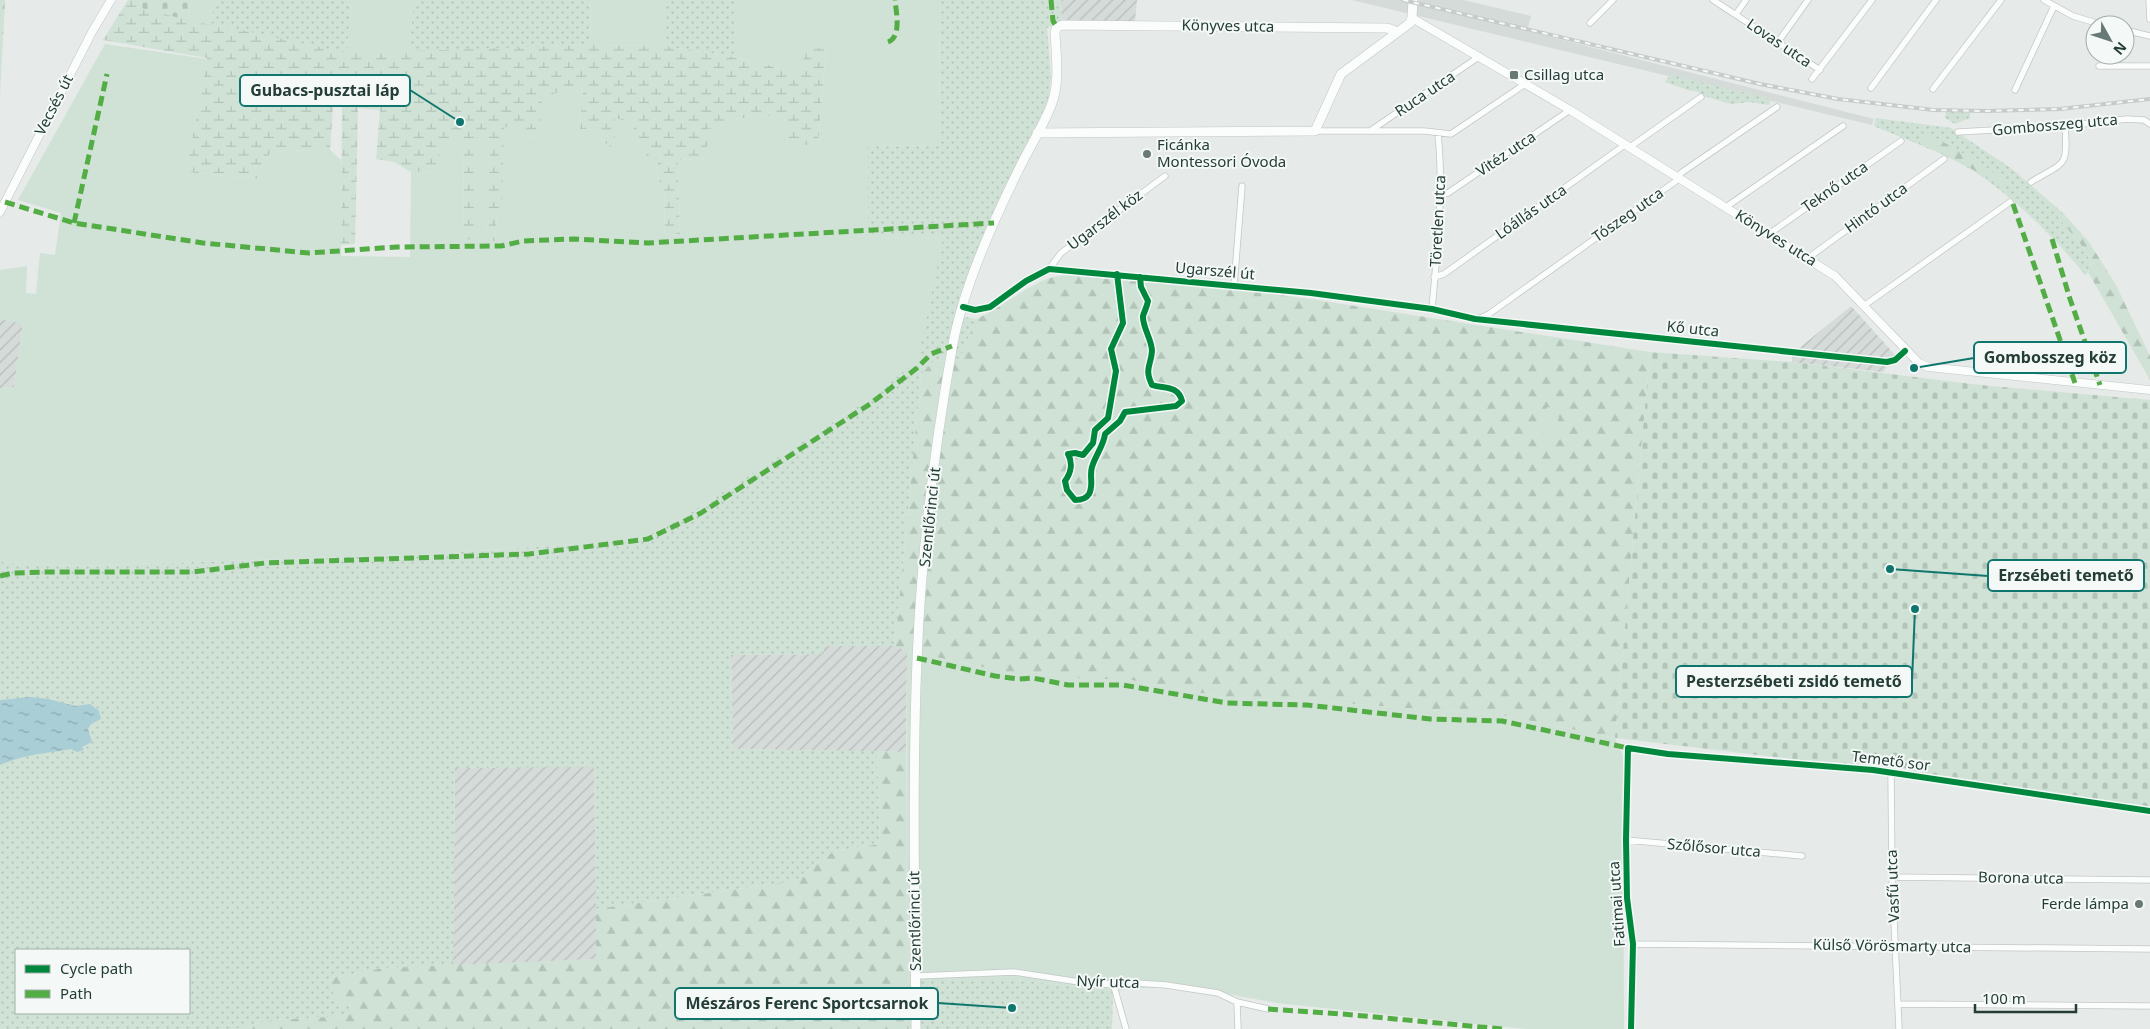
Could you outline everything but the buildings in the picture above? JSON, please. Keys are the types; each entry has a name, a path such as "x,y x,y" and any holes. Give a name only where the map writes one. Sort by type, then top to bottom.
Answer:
{"main road":[{"path":"1037,133 1314,131 1341,74 1398,32 1412,18 1413,0"},
{"name":"Könyves utca","path":"1057,27 1063,24 1387,28 1398,32"},
{"name":"Szentlőrinci út","path":"916,1029 913,855 918,648 926,536 942,410 952,346 962,307 994,223 1052,103 1055,89 1055,32 1057,27"}],"street":[{"name":"Vecsés út","path":"0,212 92,32 111,0"},
{"path":"1590,23 1613,0"},
{"name":"Lovas utca","path":"1713,0 1820,70"},
{"path":"1736,14 1746,0"},
{"path":"1778,42 1808,0"},
{"path":"1812,79 1872,0"},
{"path":"1871,88 1936,0"},
{"path":"1934,89 2001,0"},
{"path":"2044,0 2073,16 2085,20"},
{"path":"2148,0 2150,19"},
{"path":"2014,90 2054,6"},
{"name":"Könyves utca","path":"1412,18 1480,56 1628,145 1808,258 1844,283 1905,351 1919,363 1928,367 2150,390"},
{"path":"2135,32 2150,36"},
{"name":"Ruca utca","path":"1370,131 1480,56"},
{"path":"2099,66 2150,66"},
{"path":"1314,131 1424,131 1451,134 1525,84"},
{"name":"Lóállás utca","path":"1434,277 1444,274 1628,145 1701,97"},
{"name":"Tószeg utca","path":"1475,319 1489,314 1676,181 1680,172 1777,108"},
{"name":"Vitéz utca","path":"1440,195 1448,193 1570,110"},
{"name":"Gombosszeg utca","path":"1958,132 2065,126 2127,119 2144,120 2150,124"},
{"path":"1726,207 1843,126"},
{"path":"2031,182 2064,162 2067,156 2065,126"},
{"name":"Töretlen utca","path":"1432,309 1440,195 1441,158 1438,134"},
{"name":"Teknő utca","path":"1769,234 1900,141"},
{"name":"Hintó utca","path":"1808,258 1944,159"},
{"name":"Ugarszél köz","path":"1049,269 1061,253 1166,176"},
{"path":"1234,286 1242,186"},
{"path":"1865,305 2010,202"},
{"path":"962,307 975,310 990,307 1026,281 1049,269"},
{"name":"Ugarszél út","path":"1049,269 1311,293 1432,309 1475,319"},
{"name":"Kő utca","path":"1475,319 1887,362 1895,360 1905,351"},
{"name":"Temető sor","path":"1628,748 1668,754 1891,773 2150,811"},
{"name":"Fatimai utca","path":"1628,748 1626,840 1627,898 1633,944 1631,1029"},
{"name":"Vasfű utca","path":"1891,773 1892,877 1899,1029"},
{"name":"Szőlősor utca","path":"1626,840 1802,856"},
{"name":"Borona utca","path":"1892,877 2150,880"},
{"name":"Külső Vörösmarty utca","path":"1633,944 2150,949"},
{"name":"Nyír utca","path":"916,976 1014,972 1099,985 1113,983 1166,985 1218,993 1237,1002 1268,1009"},
{"path":"1113,983 1126,1029"},
{"path":"1237,1002 1238,1029"},
{"path":"1898,1004 2150,1006"}],"shaded area":[{"path":"1062,0 1137,0 1135,21 1061,21"},
{"path":"1352,0 1463,0 1531,16 1527,31 1874,119 1872,125"},
{"path":"1851,306 1896,356 1883,372 1792,362 1793,353"},
{"path":"0,319 23,323 14,387 0,388"},
{"path":"824,646 895,646 907,651 906,752 733,749 731,655 823,654"},
{"path":"594,766 597,959 453,966 455,768"}],"green space":[{"path":"0,0 5,0 0,96"},
{"path":"128,0 140,0 141,8 347,53 591,45 664,46 735,57 780,68 803,69 803,47 826,48 818,145 788,145 785,115 731,119 730,127 708,158 678,160 680,234 665,235 664,187 659,187 657,159 646,159 646,139 634,138 633,124 615,118 616,152 590,130 580,129 583,84 539,138 524,137 502,210 497,212 495,241 486,241 490,138 476,140 476,240 463,240 464,140 438,171 411,172 394,162 376,159 380,110 358,108 355,244 341,245 342,105 333,106 330,150 272,151 263,164 260,179 186,172 207,58 103,40"},
{"path":"140,0 192,0 187,20 141,8"},
{"path":"192,0 214,0 211,25 187,20"},
{"path":"214,0 352,0 347,53 211,25"},
{"path":"352,0 414,0 409,52 347,53"},
{"path":"414,0 590,0 591,45 409,52"},
{"path":"590,0 664,0 664,46 591,45"},
{"path":"664,0 735,0 735,57 664,46"},
{"path":"735,0 940,0 939,145 868,146 868,234 944,234 918,360 868,400 678,520 646,536 617,541 434,554 74,566 0,562 0,388 14,387 23,324 0,319 0,270 27,266 26,293 36,294 40,253 55,255 61,213 18,200 105,44 207,59 186,172 260,179 263,164 272,151 330,150 342,161 341,256 410,257 411,172 438,171 441,143 464,140 463,239 476,240 476,140 491,138 486,241 495,241 497,212 502,210 504,127 523,127 524,137 539,138 542,98 583,83 580,129 590,130 615,151 615,118 633,124 634,138 646,139 646,159 657,159 659,186 664,186 665,235 680,234 678,160 708,158 706,129 730,127 731,119 785,115 788,145 818,145 826,49 804,47 803,70 780,68 735,57"},
{"path":"940,0 1062,0 1061,21 1047,28 1051,77 1048,102 991,218 957,307 955,315 976,319 960,359 934,361 921,374 895,646 824,646 824,654 731,655 733,749 877,751 880,844 834,851 795,881 596,909 594,767 455,768 453,966 383,968 332,978 358,1006 345,1016 273,1020 235,1029 0,1029 0,562 74,566 434,554 617,541 646,536 678,520 868,400 944,235 868,234 868,146 939,145"},
{"path":"1670,75 1771,99 1769,105 1750,102 1730,104 1665,82"},
{"path":"1946,111 1970,113 1970,118 1955,124 1945,118"},
{"path":"1876,118 1951,128 2012,169 2063,213 2058,217 2083,247 2091,263 2086,276 2034,220 2005,194 1964,165 1874,126"},
{"path":"1927,133 1979,162 2008,183 2004,188 1950,156 1919,144 1921,134"},
{"path":"2063,213 2089,242 2116,285 2150,356 2150,380 2088,272 2091,263 2083,247 2058,217"},
{"path":"1117,274 1310,299 1650,352 1615,738 1507,716 1329,702 1229,698 1125,679 1082,679 1034,672 1020,675 907,651 895,646 921,374 934,361 960,359 976,319 996,309 1025,290 1054,277"},
{"path":"1650,352 1792,362 1980,385 2150,400 2150,809 1953,777 1912,774 1909,769 1897,767 1893,771 1615,738"},
{"path":"1547,407 1560,409 1555,438 1542,436"},
{"path":"907,651 1020,675 1034,672 1082,679 1125,679 1229,698 1329,702 1507,716 1615,738 1623,756 1624,1029 1527,1029 1276,1003 1181,985 1113,991 1015,980 906,980"},
{"path":"877,751 906,752 907,1029 235,1029 273,1020 345,1016 357,1006 339,1004 332,991 332,978 383,968 596,959 596,909 795,881 834,851 880,844"},
{"path":"906,980 1015,980 1113,991 1112,1029 907,1029"}],"water":[{"path":"30,697 49,699 75,706 90,704 99,711 101,719 91,724 88,729 92,742 82,747 84,750 77,752 71,749 44,753 0,765 0,700"}],"railway":[{"path":"1403,0 1760,84 1838,99 1934,110 1986,111 2060,109 2150,99"}],"marked path":[{"path":"888,42 895,35 897,29 895,0"},
{"path":"1051,0 1053,21 1057,27"},
{"path":"74,223 107,74"},
{"path":"5,202 74,223 203,243 309,253 397,247 501,246 523,241 573,239 648,243 994,223"},
{"path":"2013,204 2075,383"},
{"path":"2052,239 2070,299 2100,385"},
{"path":"0,576 13,573 48,572 193,572 265,563 529,554 648,539 701,513 870,404 917,368 931,354 952,346"},
{"path":"917,658 995,676 1018,679 1033,678 1068,685 1123,685 1227,703 1307,705 1430,719 1502,721 1628,748"},
{"path":"1268,1009 1502,1029"}],"cycle path":[{"path":"963,307 975,310 990,307 1026,281 1049,269 1311,293 1432,309 1475,319 1887,362 1895,360 1905,351"},
{"path":"1117,274 1123,323 1111,349 1116,371 1108,418 1095,430 1093,443 1083,455 1068,454 1071,468 1065,481 1067,490 1075,500 1083,499 1089,494 1092,467 1105,434 1120,421 1125,412 1176,406 1182,401 1174,390 1152,385 1148,375 1152,347 1144,324 1143,316 1148,301 1141,287 1140,277"},
{"path":"1631,1029 1633,944 1627,898 1626,840 1628,748 1668,754 1873,770 2150,811"}],"place":[{"name":"Csillag utca","path":"1514,75"},
{"name":"Gubacs-pusztai láp","path":"460,122"},
{"name":"Ficánka Montessori Óvoda","path":"1147,154"},
{"name":"Gombosszeg köz","path":"1914,368"},
{"name":"Erzsébeti temető","path":"1890,569"},
{"name":"Pesterzsébeti zsidó temető","path":"1915,609"},
{"name":"Ferde lámpa","path":"2139,904"},
{"name":"Mészáros Ferenc Sportcsarnok","path":"1012,1008"}]}
